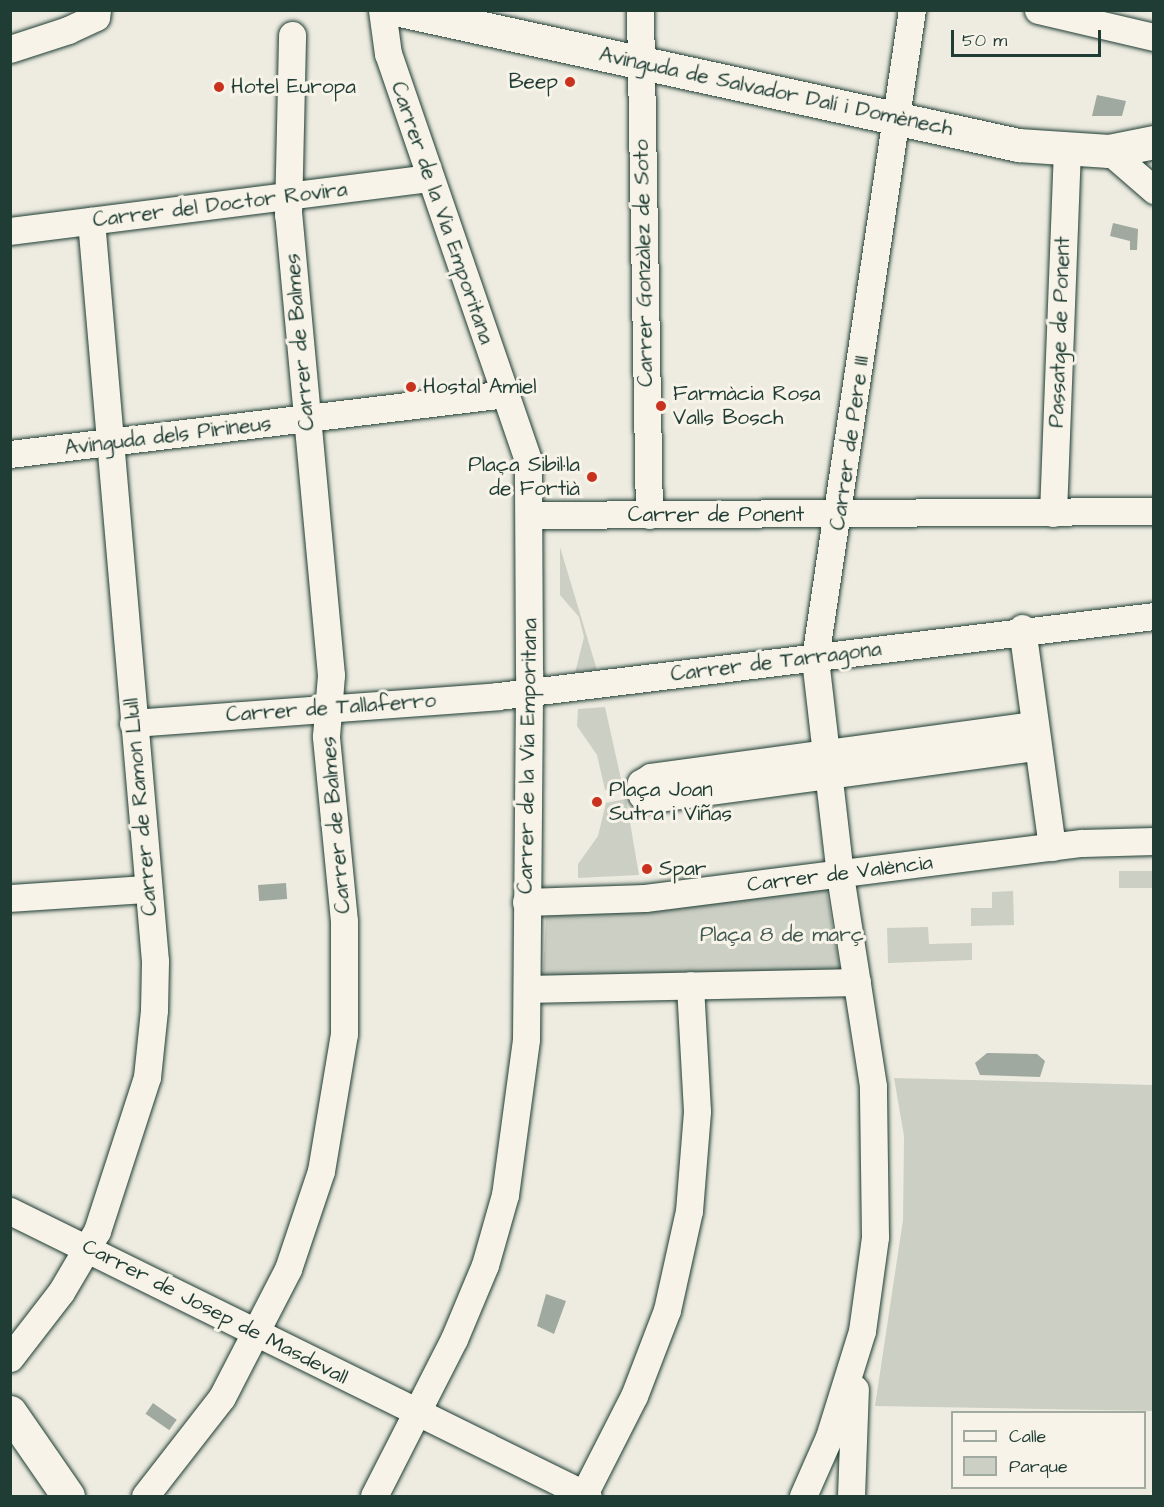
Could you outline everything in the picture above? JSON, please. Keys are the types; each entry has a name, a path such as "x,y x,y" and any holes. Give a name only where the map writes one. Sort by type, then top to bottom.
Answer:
{"main road":[{"name":"Avinguda de Salvador Dalí i Domènech","path":"400,10 896,118 1067,152 1109,151 1154,142"},
{"path":"10,1412 68,1497"}],"street":[{"path":"10,49 68,30 98,10"},
{"name":"Carrer de la Via Emporitana","path":"374,1497 419,1413 485,1265 505,1195 520,1112 527,989 530,515 528,460 388,54 382,10"},
{"name":"Carrer Gonzàlez de Soto","path":"640,10 649,515"},
{"name":"Carrer de Pere III","path":"862,1331 875,1237 877,1138 857,982 840,875 815,658 840,514 912,10"},
{"path":"1038,10 1154,37"},
{"name":"Carrer de Balmes","path":"145,1497 222,1397 257,1334 313,1198 342,1046 347,973 326,736 331,708 309,420 287,198 292,35"},
{"path":"1109,151 1154,190"},
{"name":"Passatge de Ponent","path":"1053,513 1067,152"},
{"name":"Carrer del Doctor Rovira","path":"10,231 287,198 429,178"},
{"name":"Carrer de Ramon Llull","path":"10,1359 88,1248 127,1149 147,1077 155,961 91,221"},
{"name":"Avinguda dels Pirineus","path":"10,454 309,420 504,394"},
{"name":"Carrer de Ponent","path":"530,515 1154,511"},
{"name":"Carrer de Tarragona","path":"529,691 815,658 1022,628 1154,616"},
{"path":"1022,628 1052,847"},
{"name":"Carrer de Tallaferro","path":"133,723 529,691"},
{"path":"826,763 650,799 642,795 641,783 651,777 826,763 1035,736"},
{"name":"Carrer de València","path":"526,902 645,898 1052,847 1154,841"},
{"path":"10,898 147,889"},
{"path":"527,989 690,985 822,987 857,982"},
{"path":"585,1496 634,1396 667,1310 689,1211 698,1111 690,985"},
{"name":"Carrer de Josep de Masdevall","path":"10,1211 585,1496"},
{"path":"803,1497 816,1467 862,1331"},
{"path":"816,1467 850,1486 862,1331"}],"green space":[{"path":"560,547 597,670 575,673 584,637 579,617 560,595"},
{"path":"605,707 623,788 605,790 597,755 577,726 578,709"},
{"path":"626,799 639,875 578,878 578,864 598,836 606,803"},
{"path":"1119,871 1153,871 1153,888 1119,888"},
{"name":"Plaça 8 de març","path":"826,889 840,970 543,977 546,915"},
{"path":"1013,891 1014,925 971,926 971,908 992,908 992,892"},
{"path":"928,927 929,944 972,943 972,960 888,963 887,928"},
{"path":"894,1078 1153,1085 1153,1411 875,1406 903,1220 904,1136"}],"shaded area":[{"path":"1097,95 1126,101 1122,116 1092,116"},
{"path":"1113,223 1138,229 1137,250 1130,250 1130,241 1110,236"},
{"path":"286,883 287,899 259,901 258,885"},
{"path":"987,1053 1037,1054 1045,1061 1040,1077 980,1075 975,1063"},
{"path":"546,1294 566,1301 554,1334 537,1326"},
{"path":"153,1403 177,1420 169,1430 146,1414"}],"place":[{"name":"Beep","path":"570,82"},
{"name":"Hotel Europa","path":"219,87"},
{"name":"Hostal Amiel","path":"411,387"},
{"name":"Farmàcia Rosa Valls Bosch","path":"661,406"},
{"name":"Plaça Sibil·la de Fortià","path":"592,477"},
{"name":"Plaça Joan Sutra i Viñas","path":"597,802"},
{"name":"Spar","path":"647,869"}]}
